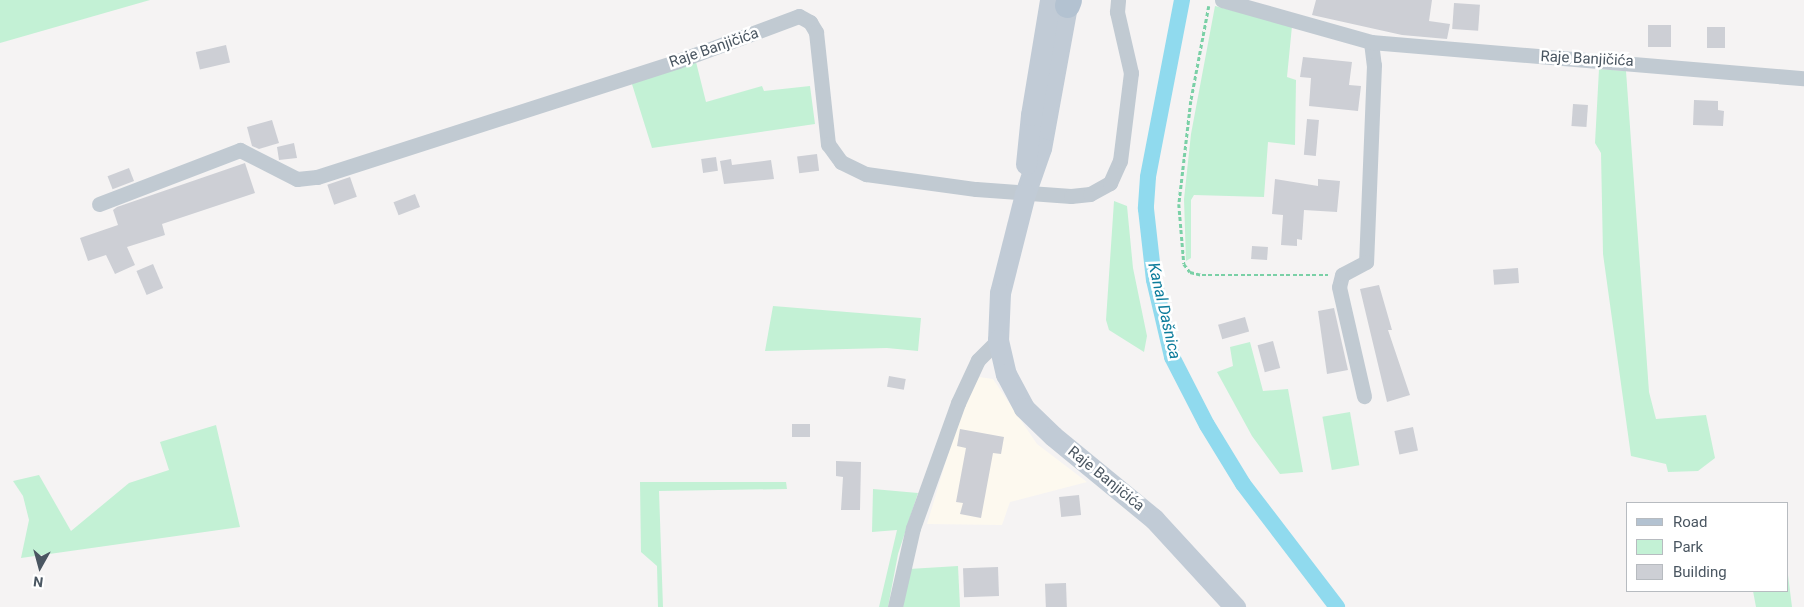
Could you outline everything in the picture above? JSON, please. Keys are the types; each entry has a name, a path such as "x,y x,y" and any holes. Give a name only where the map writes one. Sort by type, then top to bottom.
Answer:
{"main road":[{"path":"1025,194 1041,148 1063,1"},
{"name":"Raje Banjičića","path":"1025,194 1000,293 998,340 1006,374 1024,408 1053,436 1154,519 1235,607"}],"street":[{"name":"Raje Banjičića","path":"99,204 240,150 297,179 317,177 678,61 798,16 810,22 816,32 828,144 841,162 866,174 882,177 1025,194 1090,194 1110,183 1120,161 1131,73 1117,12 1118,0"},
{"name":"Raje Banjičića","path":"1222,0 1370,42 1804,78"},
{"path":"1364,396 1339,287 1342,275 1366,262 1374,65 1370,42"},
{"path":"895,607 913,528 958,403 978,360 998,340"}],"path":[{"path":"1210,0 1191,101 1179,204 1184,264 1190,272 1202,275 1342,275"}],"shaded area":[{"path":"979,377 993,379 1037,444 1087,482 1010,502 1002,525 927,524 958,421"}],"green space":[{"path":"0,0 150,0 0,43"},
{"path":"1215,6 1292,26 1287,77 1296,80 1295,145 1268,142 1264,197 1194,195 1191,200 1191,258 1186,261 1184,199 1191,134"},
{"path":"696,62 706,102 762,86 764,91 810,86 815,124 652,148 631,81"},
{"path":"1599,69 1626,71 1649,392 1656,419 1706,415 1715,458 1698,471 1668,472 1666,464 1631,456 1603,254 1601,153 1595,143"},
{"path":"1114,201 1127,206 1133,268 1147,336 1144,352 1109,330 1106,320"},
{"path":"773,306 921,318 918,351 887,348 765,351"},
{"path":"1250,342 1263,391 1288,389 1303,472 1280,474 1252,436 1217,372 1233,366 1230,347"},
{"path":"1350,412 1359,465 1332,470 1322,417"},
{"path":"216,425 240,527 21,558 29,520 23,496 13,481 39,475 71,531 129,483 169,470 160,442"},
{"path":"640,482 786,482 787,489 659,491 663,607 658,607 657,566 641,552"},
{"path":"873,489 918,493 898,554 888,607 879,607 897,530 872,532"},
{"path":"958,566 960,607 903,607 909,569"},
{"path":"1789,583 1792,607 1756,607 1753,592 1789,592"}],"building":[{"path":"1316,0 1432,0 1429,21 1450,24 1447,39 1402,35 1312,15"},
{"path":"1454,3 1480,5 1478,31 1452,29"},
{"path":"1648,25 1671,25 1671,47 1648,47"},
{"path":"1707,27 1725,27 1725,48 1707,48"},
{"path":"226,45 230,63 200,70 196,52"},
{"path":"1303,57 1352,62 1349,85 1361,86 1358,111 1309,106 1311,78 1300,77"},
{"path":"1694,100 1718,101 1718,110 1724,111 1723,126 1693,125"},
{"path":"1573,104 1588,105 1586,127 1571,126"},
{"path":"1307,119 1319,120 1316,156 1304,155"},
{"path":"272,120 279,143 259,149 252,146 247,127"},
{"path":"294,143 297,158 279,160 277,147"},
{"path":"817,154 819,171 799,173 797,156"},
{"path":"716,157 718,171 703,173 701,159"},
{"path":"731,159 732,165 771,160 774,179 724,184 720,161"},
{"path":"245,163 255,193 162,224 165,235 127,247 135,265 115,274 106,255 88,261 80,238 118,225 113,210 117,207"},
{"path":"129,168 134,181 113,189 108,176"},
{"path":"350,177 357,197 334,205 327,185"},
{"path":"1275,179 1318,186 1318,179 1340,181 1337,212 1304,210 1302,240 1297,239 1297,246 1281,245 1283,215 1272,214"},
{"path":"415,194 420,207 399,215 394,202"},
{"path":"1252,246 1268,247 1267,260 1251,259"},
{"path":"153,264 163,288 147,295 136,271"},
{"path":"1518,268 1519,283 1494,285 1493,270"},
{"path":"1379,285 1392,330 1388,330 1410,395 1387,402 1360,289"},
{"path":"1334,308 1348,370 1327,374 1318,311"},
{"path":"1245,317 1249,331 1222,339 1218,325"},
{"path":"1273,341 1280,368 1265,372 1258,345"},
{"path":"889,376 906,379 904,390 887,387"},
{"path":"792,424 810,424 810,437 792,437"},
{"path":"1413,427 1418,450 1399,454 1394,431"},
{"path":"960,429 1004,437 1001,454 993,453 981,518 960,514 963,503 956,502 966,448 957,446"},
{"path":"836,461 861,462 860,510 841,510 843,477 836,476"},
{"path":"1079,495 1081,515 1061,517 1059,497"},
{"path":"998,567 999,596 964,597 963,568"},
{"path":"1066,583 1067,607 1046,607 1045,584"}],"waterway":[{"name":"Kanal Dašnica","path":"1182,0 1148,177 1146,209 1154,280 1172,357 1207,425 1243,484 1337,607"}]}
